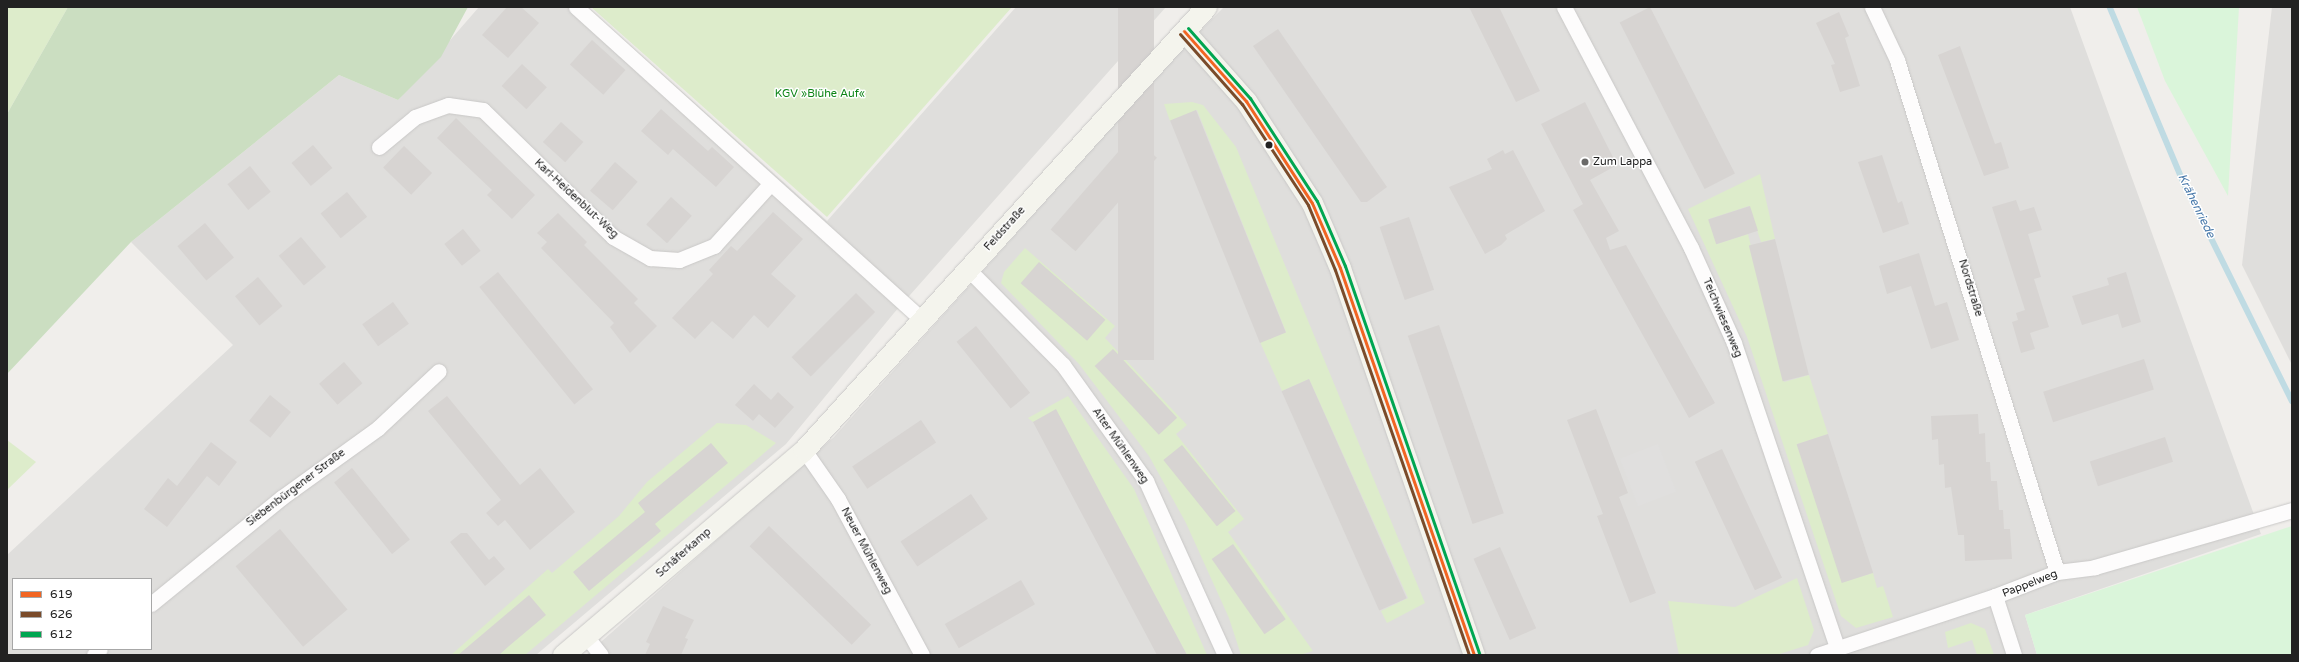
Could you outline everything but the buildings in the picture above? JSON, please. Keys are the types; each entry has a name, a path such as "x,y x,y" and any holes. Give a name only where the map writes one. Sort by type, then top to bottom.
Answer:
{"street":[{"path":"576,7 752,163 770,184 923,320"},
{"name":"Feldstraße","path":"804,450 1206,7"},
{"name":"Teichwiesenweg","path":"1564,7 1691,248 1734,343 1837,647"},
{"name":"Nordstraße","path":"1872,7 1897,60 2057,572"},
{"path":"1184,30 1246,101 1312,203 1340,268 1474,655"},
{"name":"Karl-Heidenblut-Weg","path":"379,147 415,117 448,105 483,110 613,237 650,258 679,260 714,246 770,184"},
{"name":"Alter Mühlenweg","path":"968,269 1063,365 1146,481 1225,655"},
{"name":"Siebenbürgener Straße","path":"152,603 281,498 378,428 439,371"},
{"name":"Schäferkamp","path":"564,655 804,450"},
{"name":"Neuer Mühlenweg","path":"804,450 838,499 922,655"},
{"name":"Pappelweg","path":"1817,655 1837,647 1996,596 2057,572 2095,567 2292,510"},
{"path":"1996,596 2014,655"},
{"path":"586,636 600,655"}],"shaded area":[{"path":"479,7 587,7 827,221 1016,7 1166,7 894,313 786,444 536,655 7,655 7,555 233,345 131,242 339,75 398,100"},
{"path":"1224,7 2070,7 2261,534 2025,615 2037,655 586,655 834,437 1178,53"},
{"name":"Krähenriede","path":"2272,7 2292,7 2292,365 2242,265"},
{"path":"1658,444 1676,492 1638,506 1620,459"}],"green space":[{"path":"7,7 68,7 7,114"},
{"path":"68,7 468,7 441,57 398,100 339,75 131,242 7,374 7,114"},
{"name":"KGV »Blühe Auf«","path":"591,7 1012,7 827,217"},
{"path":"2137,7 2239,7 2228,196 2165,81"},
{"path":"1192,102 1203,105 1236,147 1425,603 1387,623 1381,611 1408,598 1309,379 1282,391 1260,342 1286,332 1197,110 1170,121 1164,104"},
{"path":"1760,174 1775,239 1761,242 1749,206 1709,219 1717,244 1748,234 1784,382 1809,375 1828,434 1798,444 1843,582 1873,573 1877,588 1883,586 1893,617 1856,628 1841,616 1747,337 1688,209"},
{"path":"1025,248 1115,326 1105,338 1187,425 1176,434 1244,519 1228,532 1313,651 1300,655 1241,655 1229,618 1186,523 1149,456 1079,364 1001,283 1004,272"},
{"path":"1068,396 1134,489 1207,655 1187,655 1056,410 1033,422 1028,418"},
{"path":"717,423 746,425 776,443 525,655 451,655 548,569 552,573 619,516 647,482"},
{"path":"7,440 36,462 7,490"},
{"path":"2292,526 2292,655 2037,655 2025,615"},
{"path":"1797,578 1814,630 1808,645 1776,655 1679,655 1668,601 1735,607"},
{"path":"1971,623 1985,629 1994,655 1977,655 1972,640 1948,648 1945,632"}],"waterway":[{"name":"Krähenriede","path":"2110,7 2185,185 2292,401"}],"transit line":[{"name":"612","path":"1188,28 1250,98 1317,201 1345,266 1479,653"},
{"name":"619","path":"1184,31 1246,101 1312,203 1340,268 1474,655"},
{"name":"626","path":"1180,34 1242,104 1308,205 1335,270 1469,655"}],"place":[{"name":"Zum Lappa","path":"1585,162"}]}
